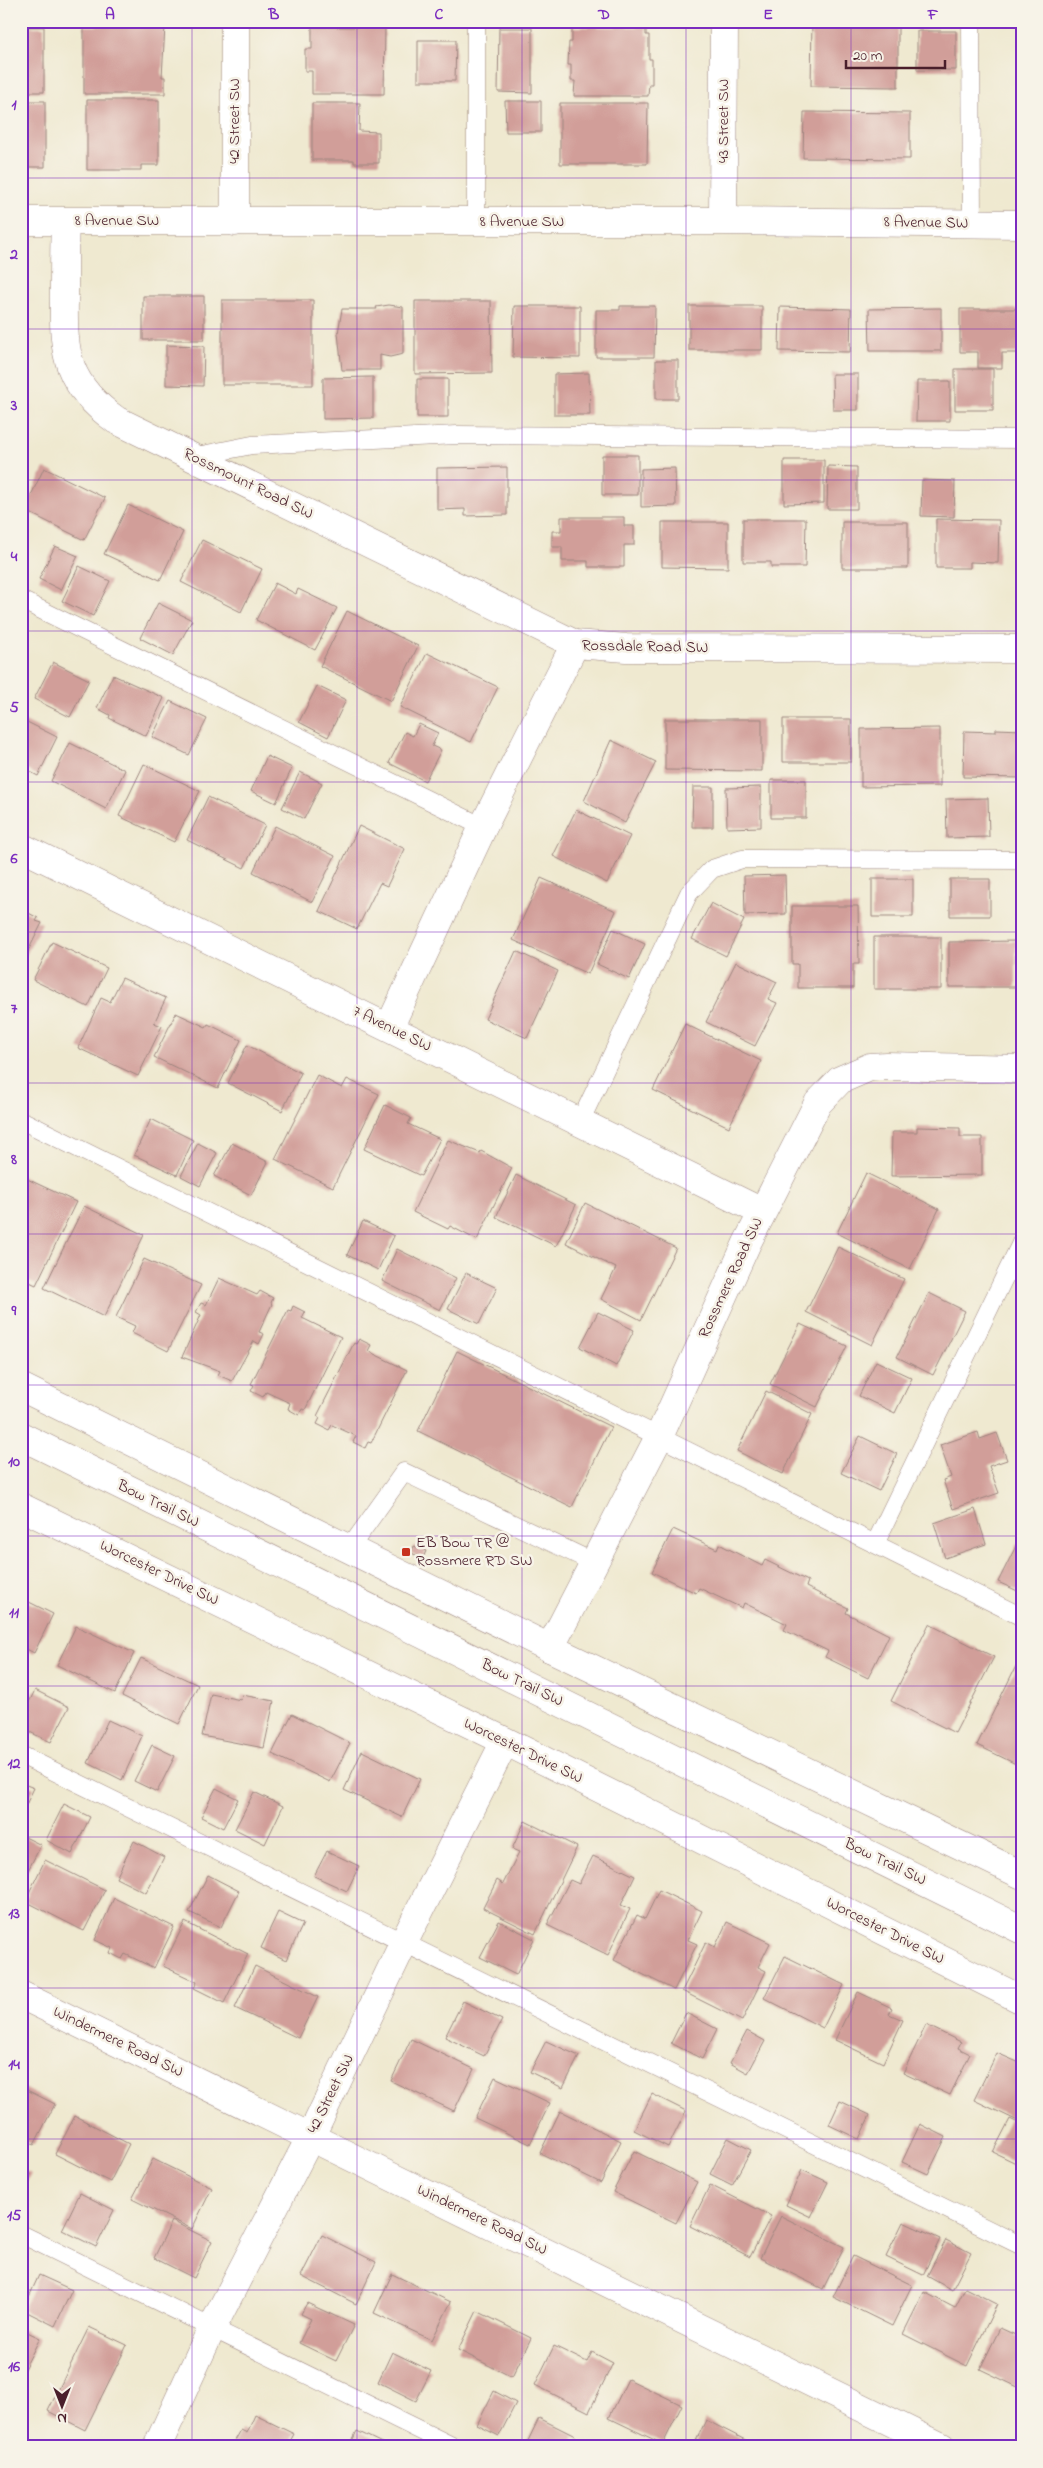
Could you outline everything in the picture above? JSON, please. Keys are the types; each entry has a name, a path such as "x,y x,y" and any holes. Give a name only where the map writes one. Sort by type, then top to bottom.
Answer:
{"street":[{"name":"42 Street SW","path":"235,21 235,222"},
{"name":"43 Street SW","path":"724,21 724,221"},
{"name":"8 Avenue SW","path":"21,221 724,221 1022,224"},
{"name":"Rossmount Road SW","path":"65,221 64,339 76,378 100,408 116,420 575,644"},
{"name":"Rossdale Road SW","path":"389,1028 483,827 575,644 626,648 1022,649"},
{"name":"7 Avenue SW","path":"21,846 762,1212"},
{"name":"Rossmere Road SW","path":"550,1648 659,1437 762,1212 818,1104 840,1080 870,1067 1022,1068"},
{"path":"21,1388 550,1648 1022,1875"},
{"name":"Bow Trail SW","path":"21,1436 1022,1930"},
{"name":"Worcester Drive SW","path":"21,1507 505,1741 1022,2000"},
{"name":"42 Street SW","path":"156,2447 212,2328 311,2136 403,1944 505,1741"},
{"name":"Windermere Road SW","path":"21,1995 942,2447"}],"lane":[{"path":"476,21 476,222"},
{"path":"972,21 972,224"},
{"path":"192,457 252,445 457,436 1022,439"},
{"path":"21,600 483,827"},
{"path":"580,1122 689,893 712,869 742,859 1022,860"},
{"path":"21,1120 1022,1616"},
{"path":"875,1544 1022,1241"},
{"path":"349,1549 404,1472 595,1563"},
{"path":"21,1755 1022,2246"},
{"path":"21,2234 454,2447"}],"building":[{"path":"812,21 898,21 898,87 811,86"},
{"path":"84,26 165,26 162,77 165,77 165,94 84,94"},
{"path":"21,27 44,27 44,92 21,92"},
{"path":"312,27 385,27 384,94 312,94 312,71 305,71 305,49 312,49"},
{"path":"572,27 646,27 646,35 649,35 649,59 652,59 652,84 649,84 648,96 574,96 575,81 571,81 571,65 568,65 569,42 572,42"},
{"path":"499,28 532,28 532,93 498,92"},
{"path":"917,31 956,31 956,70 917,70"},
{"path":"418,40 456,40 455,81 418,81"},
{"path":"87,100 159,100 159,165 141,165 141,170 87,170"},
{"path":"21,101 45,101 45,167 21,167"},
{"path":"505,101 541,101 541,132 506,132"},
{"path":"312,103 360,103 359,131 379,132 379,163 354,163 354,160 312,160"},
{"path":"560,103 648,103 647,164 560,164"},
{"path":"804,112 910,113 910,159 803,158"},
{"path":"143,296 204,296 204,340 143,340"},
{"path":"222,300 313,300 313,385 222,385"},
{"path":"415,301 491,301 492,373 415,374"},
{"path":"389,305 403,307 403,354 390,357 380,355 380,370 342,370 338,333 342,309 377,309 376,307"},
{"path":"514,306 580,306 580,358 513,357"},
{"path":"620,306 655,306 654,357 596,357 596,310 620,310"},
{"path":"689,306 762,306 762,350 689,350"},
{"path":"780,307 851,309 850,352 779,351"},
{"path":"941,308 941,351 870,351 869,309"},
{"path":"960,309 1022,309 1022,353 1002,353 1002,368 978,368 978,352 960,352"},
{"path":"166,345 204,346 203,386 166,385"},
{"path":"656,360 678,360 678,399 656,399"},
{"path":"955,369 993,369 993,410 955,410"},
{"path":"589,373 590,415 554,415 554,374"},
{"path":"832,374 858,374 858,410 833,410"},
{"path":"373,377 373,418 323,419 323,378"},
{"path":"417,379 448,379 448,417 417,417"},
{"path":"917,381 950,381 950,421 916,421"},
{"path":"602,455 638,455 638,495 602,495"},
{"path":"784,460 824,460 824,503 784,504"},
{"path":"828,466 857,467 857,509 827,509"},
{"path":"507,467 507,515 465,516 465,509 437,510 437,468"},
{"path":"44,468 105,498 84,540 24,510"},
{"path":"675,468 676,506 641,507 641,469"},
{"path":"922,480 955,481 954,517 921,516"},
{"path":"128,505 183,532 160,580 104,554"},
{"path":"561,517 624,517 624,526 634,526 634,545 624,545 624,567 588,567 588,561 562,561 562,547 552,547 552,531 561,531"},
{"path":"743,519 806,519 805,567 771,567 771,562 743,562"},
{"path":"936,519 999,520 998,563 970,562 970,568 936,568"},
{"path":"662,522 728,522 728,568 662,567"},
{"path":"842,522 908,522 908,568 842,568"},
{"path":"202,540 262,569 241,612 181,582"},
{"path":"55,546 78,556 61,590 39,579"},
{"path":"79,566 110,581 93,616 62,601"},
{"path":"275,583 296,594 298,589 337,608 315,650 256,620"},
{"path":"158,603 192,620 173,655 140,638"},
{"path":"347,611 418,646 391,701 320,666"},
{"path":"427,653 498,687 471,742 400,707"},
{"path":"53,662 89,680 70,717 34,699"},
{"path":"113,675 164,698 146,736 109,718 110,715 97,708"},
{"path":"317,686 346,700 328,737 299,722"},
{"path":"170,701 207,719 189,755 152,737"},
{"path":"21,719 57,737 38,776 21,767"},
{"path":"665,719 762,719 762,771 665,770"},
{"path":"783,719 851,719 851,762 783,762"},
{"path":"419,724 438,733 432,746 441,750 425,781 389,763 405,732 413,736"},
{"path":"940,728 940,786 861,787 861,729"},
{"path":"996,729 1022,730 1022,778 963,777 964,731 996,732"},
{"path":"611,740 656,762 625,823 584,801"},
{"path":"70,743 125,770 106,809 51,781"},
{"path":"267,756 292,768 276,803 251,791"},
{"path":"144,764 200,791 174,842 119,816"},
{"path":"300,772 322,783 304,819 282,808"},
{"path":"771,780 806,780 806,818 771,818"},
{"path":"693,787 713,787 713,827 692,827"},
{"path":"761,787 761,827 727,828 726,788"},
{"path":"208,797 265,825 244,868 187,840"},
{"path":"988,798 989,837 947,838 946,799"},
{"path":"576,810 630,836 607,883 553,856"},
{"path":"275,826 335,856 312,902 253,872"},
{"path":"359,826 405,849 387,886 380,883 357,929 319,911"},
{"path":"785,875 786,914 745,915 744,876"},
{"path":"541,878 616,911 588,974 513,940"},
{"path":"872,879 913,879 913,917 872,917"},
{"path":"950,879 990,879 990,916 950,916"},
{"path":"711,903 744,920 726,956 692,939"},
{"path":"792,906 858,906 859,964 853,964 853,988 798,988 798,964 792,964"},
{"path":"21,909 38,918 36,921 42,923 21,965"},
{"path":"613,929 645,944 629,979 597,964"},
{"path":"874,937 941,937 941,989 874,989"},
{"path":"1016,941 1016,987 949,987 949,942"},
{"path":"52,942 107,968 88,1007 33,980"},
{"path":"516,951 558,971 527,1038 485,1019"},
{"path":"736,962 777,982 768,999 777,1003 755,1046 706,1022"},
{"path":"122,978 166,998 154,1023 162,1026 138,1076 78,1048 101,998 110,1002"},
{"path":"176,1013 206,1027 208,1024 241,1040 218,1088 154,1057"},
{"path":"685,1024 761,1061 729,1127 653,1090"},
{"path":"247,1045 301,1073 282,1111 228,1083"},
{"path":"21,1058 29,1061 21,1077"},
{"path":"317,1075 342,1088 347,1079 379,1094 333,1187 275,1159"},
{"path":"385,1105 411,1118 408,1124 440,1139 421,1176 364,1149"},
{"path":"151,1119 193,1140 177,1175 134,1155"},
{"path":"917,1127 960,1128 960,1137 982,1137 982,1175 891,1176 892,1132 917,1132"},
{"path":"448,1140 480,1153 481,1151 512,1168 477,1240 450,1226 448,1229 413,1212"},
{"path":"198,1143 217,1153 200,1186 181,1176"},
{"path":"232,1143 268,1162 251,1195 214,1176"},
{"path":"866,1173 939,1209 910,1269 837,1233"},
{"path":"516,1175 576,1205 556,1246 496,1217"},
{"path":"21,1176 76,1202 36,1285 21,1278"},
{"path":"585,1203 676,1248 641,1320 601,1299 616,1268 566,1243"},
{"path":"84,1206 144,1235 104,1317 44,1288"},
{"path":"363,1221 394,1236 378,1270 347,1255"},
{"path":"838,1247 904,1279 872,1345 806,1312"},
{"path":"397,1249 456,1278 440,1310 382,1281"},
{"path":"144,1259 201,1285 168,1351 132,1333 135,1326 116,1317"},
{"path":"466,1273 497,1288 479,1324 448,1309"},
{"path":"219,1278 257,1295 260,1291 273,1298 259,1332 264,1334 259,1344 254,1341 232,1381 218,1375 220,1371 182,1357 201,1315 196,1312 201,1303 206,1305"},
{"path":"929,1293 965,1311 933,1375 897,1357"},
{"path":"293,1306 305,1312 302,1318 341,1337 305,1410 302,1409 299,1415 288,1409 290,1403 266,1392 263,1397 251,1391 254,1385 251,1384 288,1310 291,1311"},
{"path":"598,1312 634,1330 616,1366 580,1347"},
{"path":"800,1324 847,1346 817,1407 770,1384"},
{"path":"359,1339 371,1345 368,1351 407,1370 371,1443 368,1442 365,1448 353,1442 356,1436 332,1425 329,1430 317,1424 320,1418 317,1416 354,1343 356,1344"},
{"path":"457,1351 611,1427 572,1507 418,1431"},
{"path":"876,1361 912,1378 895,1413 859,1396"},
{"path":"766,1391 812,1414 783,1474 737,1451"},
{"path":"978,1432 980,1439 997,1433 1007,1460 989,1466 999,1493 953,1509 943,1480 951,1477 940,1445"},
{"path":"860,1436 897,1454 879,1491 841,1473"},
{"path":"975,1509 986,1544 945,1558 934,1523"},
{"path":"673,1529 717,1549 719,1544 762,1566 765,1560 808,1581 806,1587 848,1608 846,1613 889,1635 868,1678 825,1657 828,1651 784,1630 787,1624 744,1603 742,1608 699,1588 696,1593 652,1572"},
{"path":"1017,1544 1022,1547 1022,1593 998,1582"},
{"path":"414,1546 426,1551 423,1558 411,1553"},
{"path":"21,1598 53,1614 34,1653 21,1646"},
{"path":"929,1624 994,1657 955,1733 891,1701"},
{"path":"76,1626 134,1653 115,1693 57,1665"},
{"path":"141,1658 198,1685 179,1724 122,1696"},
{"path":"1016,1666 1022,1669 1022,1767 977,1745"},
{"path":"35,1690 69,1707 51,1742 21,1728 21,1719"},
{"path":"211,1694 241,1700 242,1695 274,1701 264,1748 202,1736"},
{"path":"292,1714 350,1743 330,1782 272,1754"},
{"path":"108,1720 142,1736 122,1780 88,1763"},
{"path":"152,1745 175,1756 157,1792 134,1781"},
{"path":"362,1751 420,1779 402,1817 344,1790"},
{"path":"21,1783 34,1788 21,1815"},
{"path":"216,1788 238,1799 223,1828 201,1817"},
{"path":"254,1792 283,1806 265,1844 235,1829"},
{"path":"64,1804 90,1817 72,1854 46,1840"},
{"path":"525,1821 577,1847 535,1934 483,1908 497,1880 503,1884 519,1852 512,1849"},
{"path":"21,1835 41,1845 21,1884"},
{"path":"134,1841 164,1857 146,1893 116,1878"},
{"path":"327,1851 359,1866 347,1891 314,1876"},
{"path":"593,1856 635,1876 621,1905 630,1909 608,1955 547,1925 570,1880 579,1884"},
{"path":"45,1860 105,1890 84,1931 25,1901"},
{"path":"208,1875 239,1891 221,1927 189,1912"},
{"path":"659,1890 702,1911 688,1940 697,1944 674,1990 614,1960 637,1915 645,1919"},
{"path":"114,1898 174,1927 154,1968 125,1954 122,1959 110,1953 112,1948 95,1940"},
{"path":"278,1912 303,1924 286,1960 261,1948"},
{"path":"499,1921 534,1939 516,1975 480,1957"},
{"path":"185,1922 248,1954 224,2003 194,1988 197,1982 163,1966"},
{"path":"727,1922 770,1943 758,1967 766,1971 742,2021 682,1991 706,1942 715,1947"},
{"path":"785,1956 844,1985 823,2028 764,1998"},
{"path":"255,1966 318,1997 298,2038 235,2008"},
{"path":"858,1992 892,2008 889,2014 903,2020 883,2063 835,2040"},
{"path":"463,2001 502,2020 484,2056 445,2037"},
{"path":"686,2013 717,2029 702,2059 671,2043"},
{"path":"926,2025 961,2042 958,2048 970,2054 950,2095 903,2073"},
{"path":"747,2031 765,2041 748,2073 730,2063"},
{"path":"411,2039 474,2069 454,2111 391,2081"},
{"path":"546,2041 579,2056 563,2088 530,2072"},
{"path":"997,2053 1022,2064 1020,2122 974,2100"},
{"path":"495,2077 550,2103 530,2144 475,2118"},
{"path":"21,2087 55,2104 34,2145 21,2138"},
{"path":"652,2094 686,2111 668,2147 634,2130"},
{"path":"840,2101 870,2115 859,2139 829,2125"},
{"path":"560,2111 621,2141 601,2183 540,2153"},
{"path":"75,2116 129,2144 110,2182 55,2154"},
{"path":"1010,2119 1022,2125 1022,2151 1016,2163 993,2152"},
{"path":"920,2124 946,2137 928,2174 902,2162"},
{"path":"728,2138 751,2150 732,2185 710,2174"},
{"path":"634,2151 697,2182 676,2223 613,2192"},
{"path":"153,2159 212,2188 192,2229 132,2199"},
{"path":"21,2169 31,2174 21,2193"},
{"path":"802,2170 828,2182 811,2217 786,2205"},
{"path":"710,2185 771,2216 750,2257 690,2226"},
{"path":"80,2193 114,2210 96,2247 62,2230"},
{"path":"781,2216 844,2247 823,2289 760,2258"},
{"path":"172,2221 212,2241 194,2278 154,2258"},
{"path":"903,2222 940,2239 923,2275 886,2257"},
{"path":"322,2235 376,2262 356,2304 301,2276"},
{"path":"946,2240 971,2253 952,2290 927,2276"},
{"path":"853,2256 912,2285 892,2326 833,2297"},
{"path":"392,2274 451,2302 432,2340 374,2313"},
{"path":"39,2275 72,2290 55,2326 23,2310"},
{"path":"965,2288 997,2304 967,2366 903,2334 924,2292 955,2308"},
{"path":"307,2303 354,2325 336,2361 299,2343 311,2319 301,2314"},
{"path":"477,2311 531,2338 512,2377 458,2350"},
{"path":"89,2327 127,2345 85,2430 48,2411"},
{"path":"1000,2328 1022,2338 1022,2389 980,2369"},
{"path":"21,2329 40,2338 21,2375"},
{"path":"554,2346 587,2362 592,2352 613,2363 589,2412 535,2385"},
{"path":"392,2352 431,2371 416,2401 378,2382"},
{"path":"628,2379 682,2405 663,2444 609,2418"},
{"path":"494,2391 516,2403 499,2436 477,2425"},
{"path":"255,2415 294,2434 287,2447 238,2447 233,2444 241,2430 247,2433"},
{"path":"539,2418 575,2436 569,2447 525,2447"},
{"path":"706,2420 759,2447 693,2447"},
{"path":"357,2431 390,2447 349,2447"}],"place":[{"name":"EB Bow TR @ Rossmere RD SW","path":"406,1552"}]}
